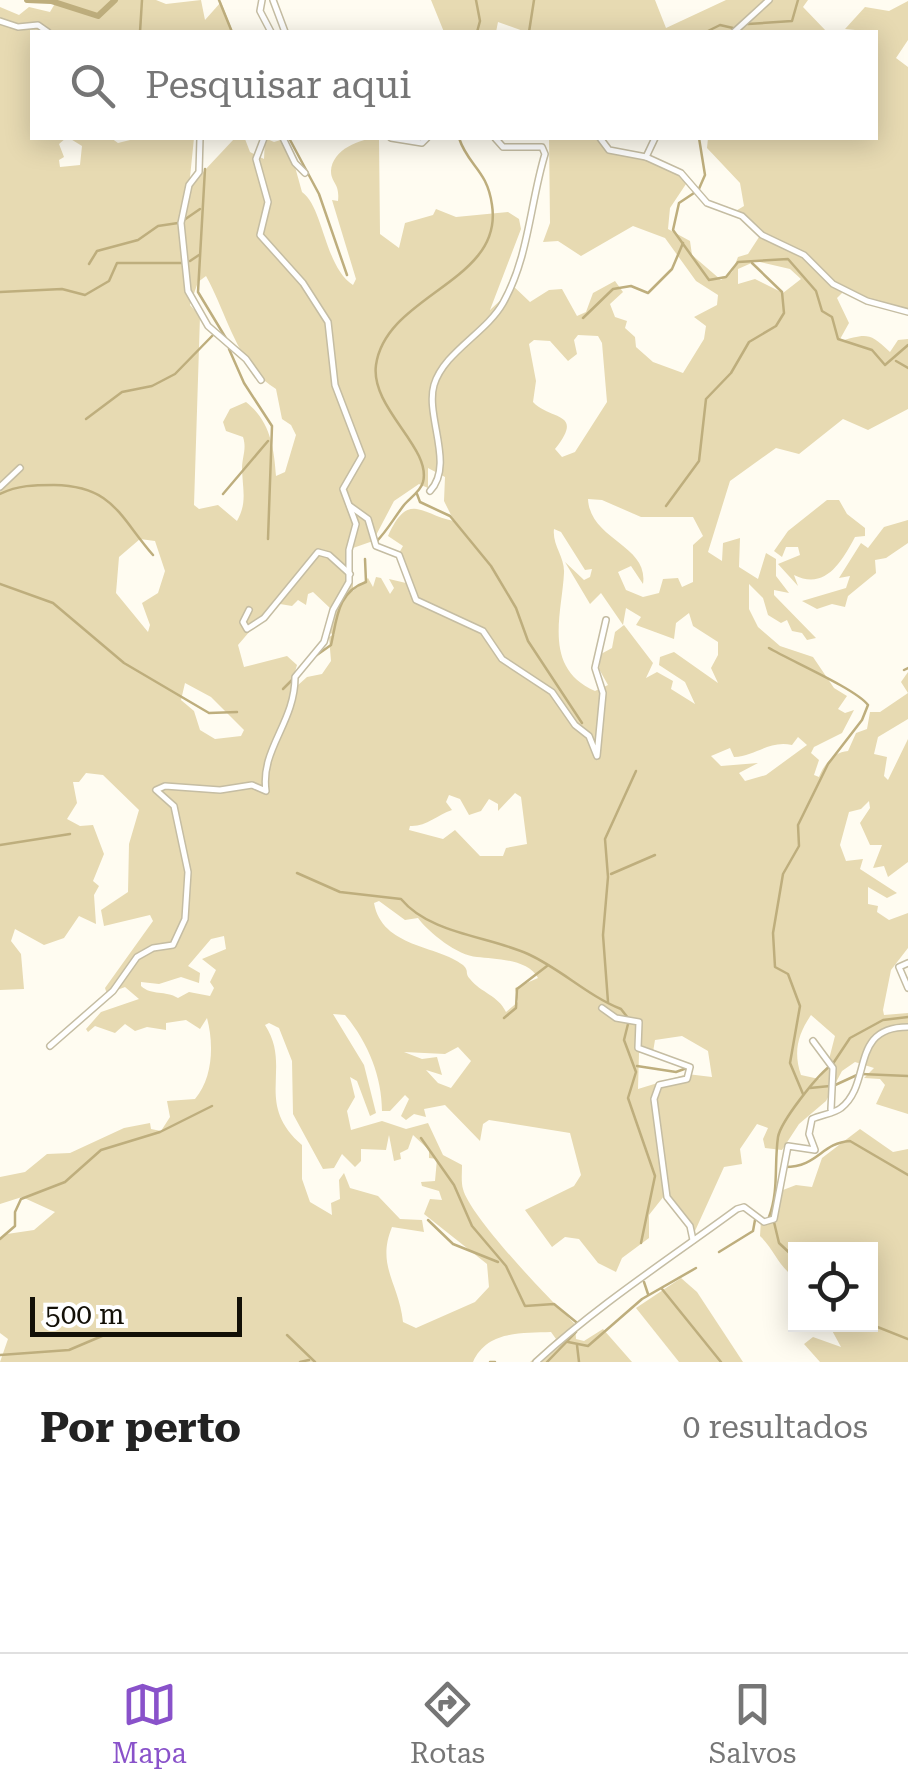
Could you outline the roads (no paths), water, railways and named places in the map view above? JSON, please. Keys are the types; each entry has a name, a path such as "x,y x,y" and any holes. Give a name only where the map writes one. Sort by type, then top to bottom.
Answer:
{"street":[{"path":"262,0 260,11 269,30"},
{"path":"274,0 284,30"},
{"path":"736,30 769,0"},
{"path":"0,22 18,27 38,25 45,30"},
{"path":"200,140 199,172 189,185 181,224 188,291 205,322 246,359 261,380"},
{"path":"50,1046 113,992 138,957 156,947 173,945 185,918 188,872 174,806 156,790 164,786 220,790 252,786 266,791 264,775 273,746 295,700 295,676 324,642 350,574 349,550 356,524 343,488 362,464 362,456 335,385 329,324 302,283 260,235 268,202 256,159 263,140"},
{"path":"285,140 294,163 305,173"},
{"path":"430,491 438,472 433,389 443,368 505,300 528,238 532,196 545,154 542,147 503,147 498,140"},
{"path":"602,140 609,150 646,157 681,173 706,203 742,216 762,234 804,255 833,284 877,305 908,312"},
{"path":"646,157 654,140"},
{"path":"0,488 20,468"},
{"path":"348,504 368,519 376,546 399,554 416,600 483,631 506,663 552,692 574,725 589,736 597,756 602,692 594,668 606,620"},
{"path":"250,610 243,622 247,629 264,618 318,552 330,554 350,574"},
{"path":"908,963 899,968 908,988"},
{"path":"602,1008 616,1018 639,1022 638,1048 690,1067 687,1079 659,1085 654,1099 668,1197 690,1226 693,1240"},
{"path":"536,1362 583,1318 641,1282 742,1207 764,1222 774,1218 788,1146 814,1150 810,1124 841,1108 856,1085 871,1042 890,1028 908,1027"},
{"path":"813,1041 833,1068 831,1110"}],"waterway":[{"path":"27,0 51,1 98,16 115,0"},
{"path":"140,30 142,0"},
{"path":"219,0 231,30"},
{"path":"476,0 478,30"},
{"path":"529,30 534,0"},
{"path":"748,24 792,21 798,0"},
{"path":"710,30 720,25 733,28"},
{"path":"290,140 319,194 347,275"},
{"path":"376,542 423,482 419,455 382,397 377,381 376,365 384,341 420,303 463,271 480,252 491,231 490,193 460,140"},
{"path":"698,191 705,175 699,140"},
{"path":"205,169 198,292 227,340"},
{"path":"694,193 679,203 673,230 709,280 726,277 738,262 788,259 816,291 822,311 832,317 838,339 872,350 885,365 908,345"},
{"path":"184,220 200,209"},
{"path":"89,264 97,251 138,240 158,226 178,223"},
{"path":"583,318 613,289 631,286 648,293 672,269 683,243"},
{"path":"190,261 199,255"},
{"path":"0,292 62,289 85,295 109,281 117,263 184,263"},
{"path":"666,506 699,461 706,399 731,373 749,342 776,326 784,313 782,292 752,263"},
{"path":"86,419 122,392 152,386 175,374 214,334"},
{"path":"229,349 244,383 272,426 268,539"},
{"path":"896,361 908,368"},
{"path":"223,494 268,441"},
{"path":"0,494 40,485 90,491 113,506 153,555"},
{"path":"417,494 420,502 450,516 491,566 516,608 528,641 582,723"},
{"path":"314,657 331,645 344,599 366,582 365,559"},
{"path":"0,584 53,603 124,663 209,713 237,712"},
{"path":"769,648 837,683 868,705 862,720 828,764 798,825 799,846 783,874 773,933 775,967 788,974 800,1006 790,1063 803,1094"},
{"path":"904,670 908,668"},
{"path":"283,689 292,680"},
{"path":"608,1002 603,935 608,877 605,839 636,771"},
{"path":"0,845 70,834"},
{"path":"611,874 655,855"},
{"path":"297,873 340,892 401,899 413,911 443,927 528,954 621,1009 628,1018"},
{"path":"504,1018 516,1008 517,989 547,966"},
{"path":"832,1065 850,1038 883,1020 908,1017"},
{"path":"628,1024 624,1040 636,1072 628,1098 655,1176 641,1243"},
{"path":"637,1066 676,1072 687,1068"},
{"path":"769,1217 778,1137 800,1100 830,1066"},
{"path":"861,1074 908,1076"},
{"path":"833,1086 857,1075"},
{"path":"810,1088 830,1086"},
{"path":"0,1239 15,1226 15,1212 21,1199 65,1182 101,1150 160,1132 212,1106"},
{"path":"421,1138 454,1185 472,1226 506,1266 525,1306 554,1304 576,1322"},
{"path":"785,1167 805,1163 832,1146 850,1141 908,1175"},
{"path":"428,1220 453,1244 498,1262"},
{"path":"719,1252 753,1231 755,1220"},
{"path":"774,1222 779,1243 788,1251"},
{"path":"568,1342 588,1346 642,1299 696,1268"},
{"path":"644,1282 648,1294"},
{"path":"662,1289 721,1362"},
{"path":"878,1327 908,1339"},
{"path":"547,1362 576,1332"},
{"path":"287,1335 315,1362"},
{"path":"0,1355 69,1350 102,1336"},
{"path":"577,1345 579,1362"},
{"path":"300,1362 309,1360"},
{"path":"490,1362 495,1362"}]}
